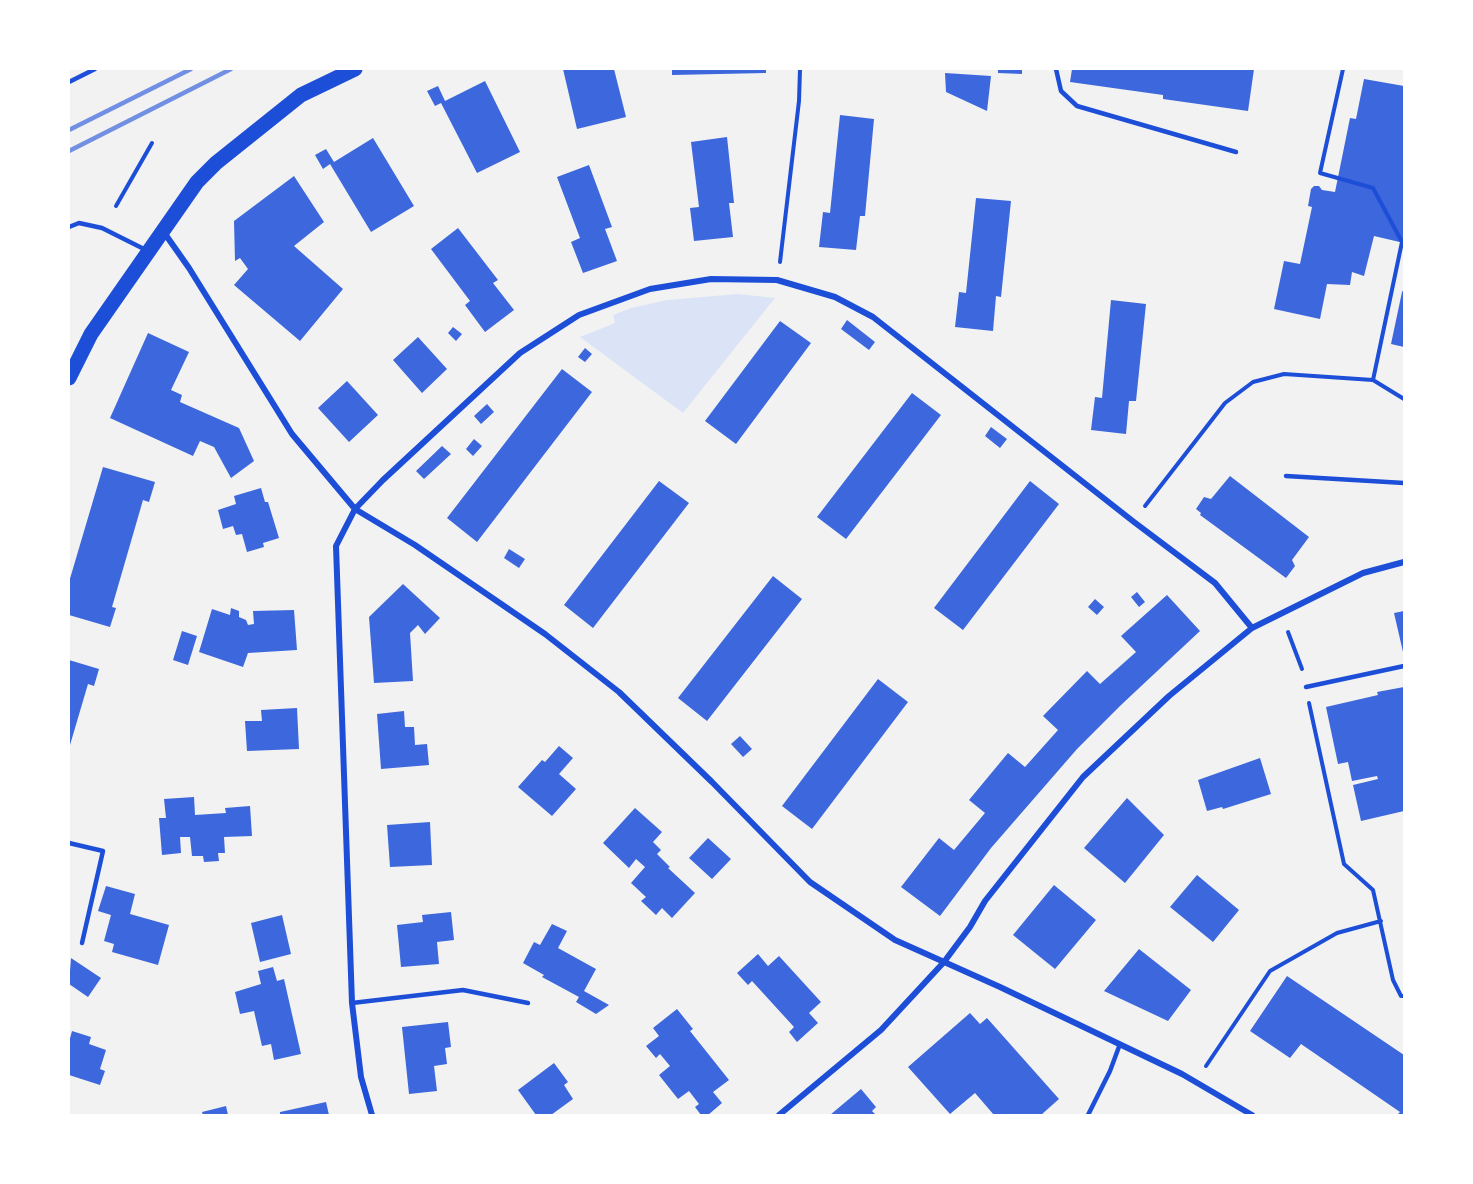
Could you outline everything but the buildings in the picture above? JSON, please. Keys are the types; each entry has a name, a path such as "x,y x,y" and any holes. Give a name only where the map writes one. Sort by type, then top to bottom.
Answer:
{"main road":[{"path":"69,378 91,334 197,183 216,163 301,95 355,69"}],"street":[{"path":"163,231 189,268 292,434 355,509 415,545 545,634 619,692 810,882 896,940 1182,1074 1252,1115"},
{"path":"372,1115 361,1077 352,1003 336,546 355,509 520,353 579,315 650,289 711,279 777,280 835,297 873,317 1215,583 1252,628"},
{"path":"779,1115 880,1030 944,962 970,927 985,901 1083,777 1169,696 1252,628 1363,573 1404,562"}],"lane":[{"path":"69,82 95,69"},
{"path":"1056,69 1061,91 1077,106 1236,152"},
{"path":"69,228 79,223 102,228 148,251"},
{"path":"1286,476 1404,483"},
{"path":"1306,687 1404,666"},
{"path":"69,843 103,851 82,943"},
{"path":"352,1003 463,990 528,1003"},
{"path":"1089,1115 1120,1044"}],"path":[{"path":"777,280 795,134 800,69"},
{"path":"1343,69 1320,173 1373,188 1402,242 1373,380"},
{"path":"116,206 152,143"},
{"path":"1141,512 1225,403 1253,382 1284,374 1373,380 1404,399"},
{"path":"1289,635 1300,662 1344,864 1373,890 1393,980 1401,996 1404,996"},
{"path":"1206,1066 1270,971 1337,933 1381,921"}],"shaded area":[{"path":"738,294 775,298 683,413 580,337 615,323 613,315 631,308 667,300"}],"railway":[{"path":"69,130 191,69"},
{"path":"69,151 231,69"}]}
